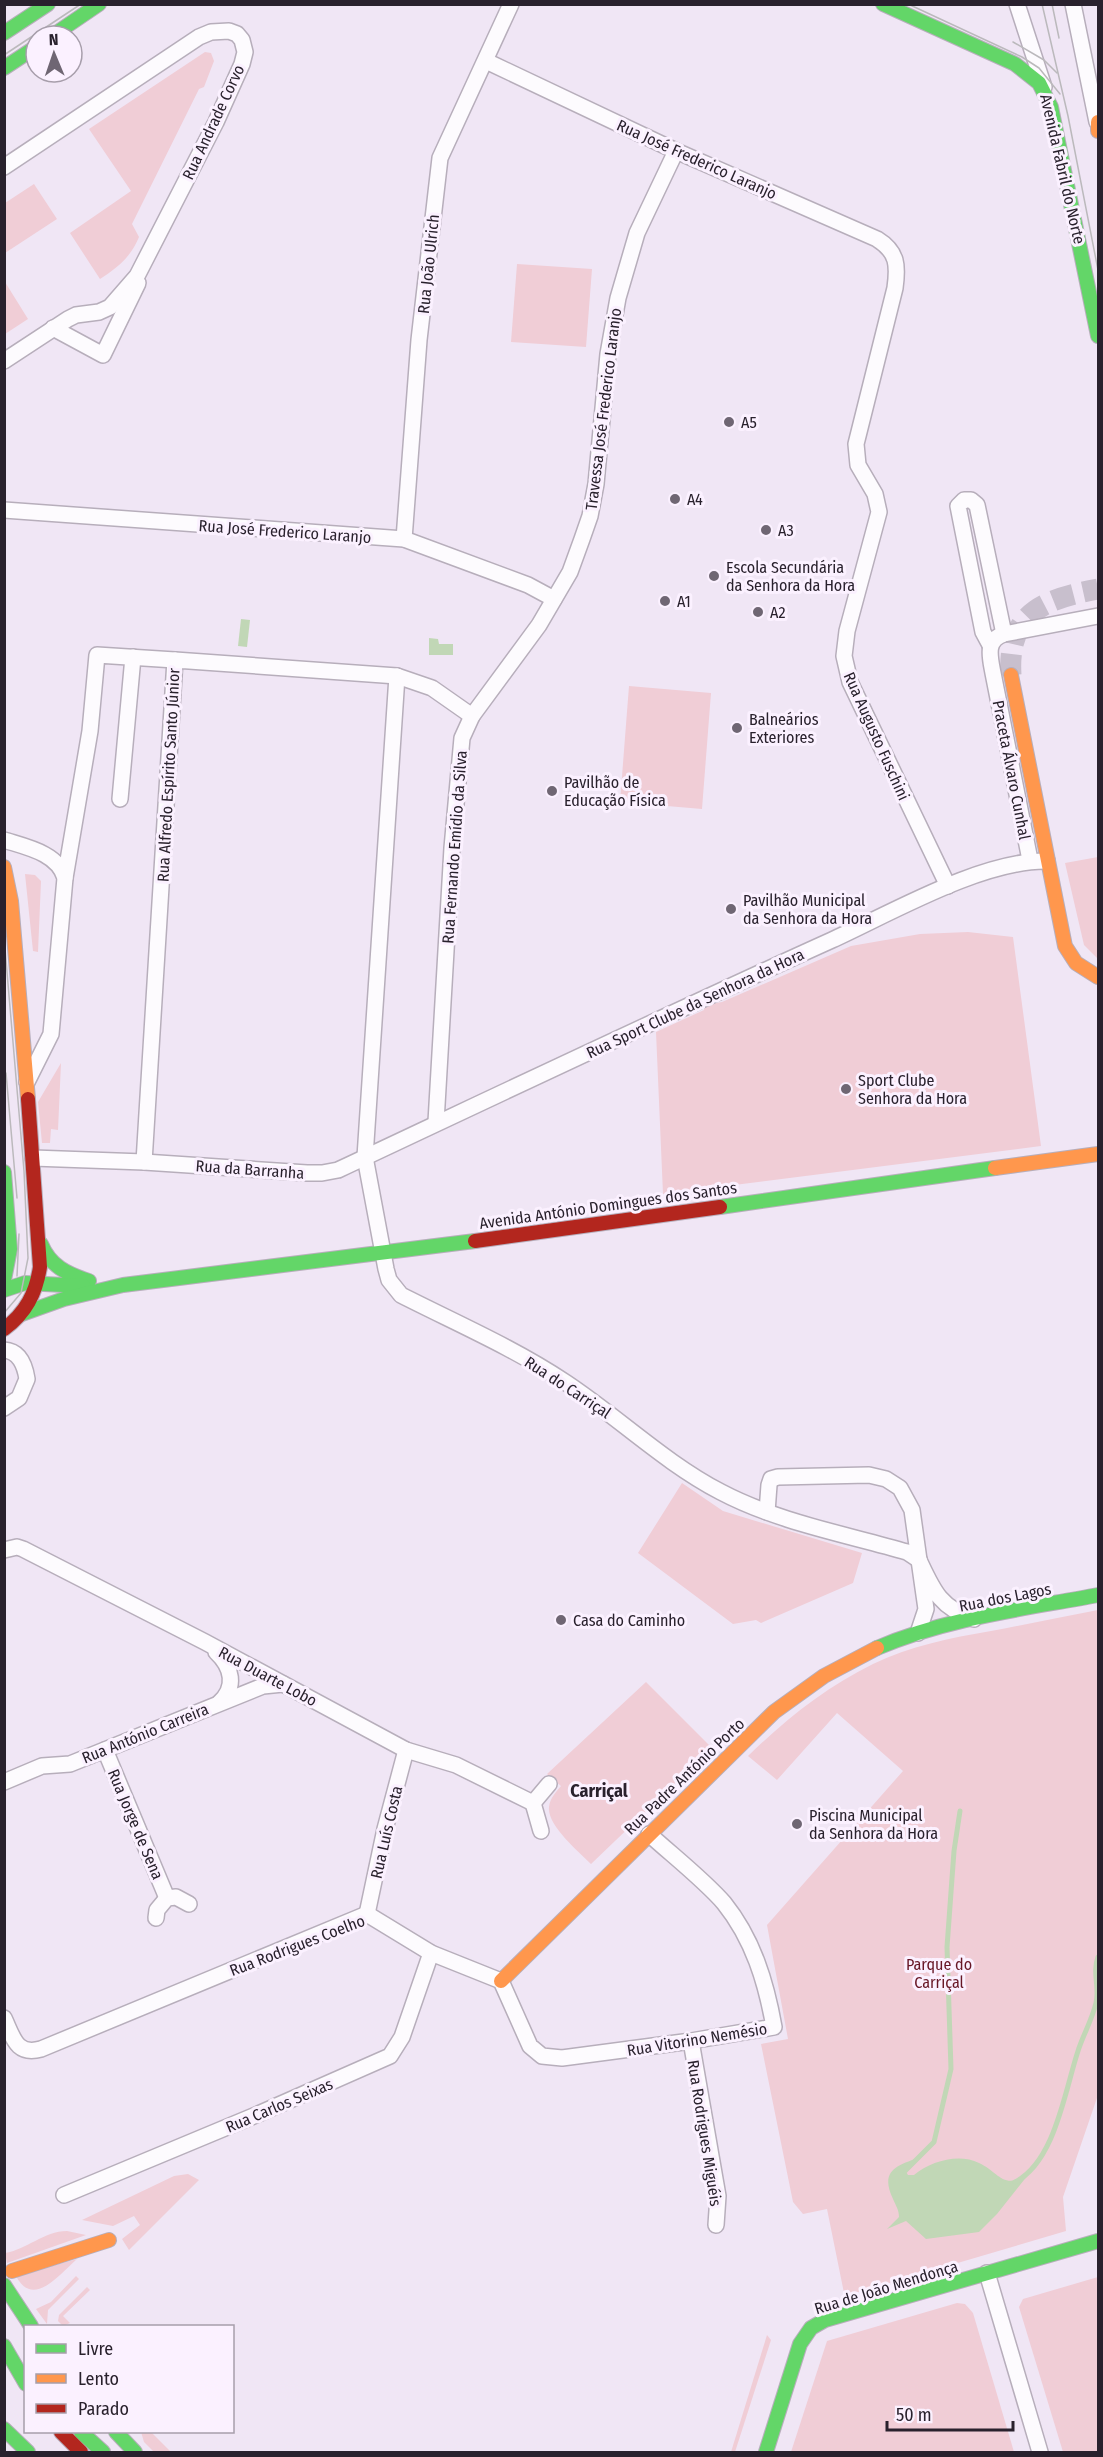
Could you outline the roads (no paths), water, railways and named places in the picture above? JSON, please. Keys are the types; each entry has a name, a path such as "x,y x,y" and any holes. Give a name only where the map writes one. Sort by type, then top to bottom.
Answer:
{"main road":[{"path":"4,33 48,4"},
{"path":"70,24 99,4"},
{"path":"883,4 1015,64 1039,83 1051,107"},
{"path":"4,68 24,55"},
{"name":"Avenida Fabril do Norte","path":"1051,107 1098,336"},
{"path":"1011,675 1047,861 1068,953 1076,963 1098,977"},
{"path":"4,867 10,901 41,1266 38,1283 22,1314 4,1329"},
{"name":"Avenida António Domingues dos Santos","path":"22,1314 64,1299 123,1286 214,1272 382,1254 1098,1154"},
{"path":"4,1172 10,1249 4,1280"},
{"name":"Avenida António Domingues dos Santos","path":"40,1243 49,1261 62,1271 93,1282 123,1286"},
{"path":"4,1290 24,1283 55,1286 123,1286"},
{"name":"Rua dos Lagos","path":"918,1633 974,1619 1098,1595"},
{"name":"Rua Padre António Porto","path":"501,1981 649,1834 774,1713 799,1692 845,1664 886,1644 918,1633"},
{"path":"12,2271 109,2240"},
{"name":"Rua de João Mendonça","path":"766,2452 800,2344 811,2328 825,2320 1098,2241"},
{"path":"4,2285 30,2325"},
{"path":"4,2346 24,2381"},
{"path":"4,2429 28,2452"},
{"path":"62,2433 81,2452"},
{"path":"82,2433 103,2452"},
{"path":"117,2433 135,2452"}],"street":[{"name":"Rua João Ulrich","path":"404,539 419,340 440,158 511,4"},
{"name":"Avenida Fabril do Norte","path":"1017,4 1051,107"},
{"path":"1073,4 1098,125"},
{"name":"Rua Andrade Corvo","path":"4,167 199,37 223,30 237,34 242,40 244,52 242,64 216,122 137,276 110,307 99,312 76,315 4,361"},
{"name":"Rua José Frederico Laranjo","path":"486,61 676,151 877,239 886,244 895,256 897,268"},
{"name":"Travessa José Frederico Laranjo","path":"554,599 570,572 590,516 598,464 608,354 626,265 637,233 676,151"},
{"name":"Rua Augusto Fuschini","path":"897,268 884,333 856,444 858,465 875,494 879,512 847,631 844,656 850,682 948,886"},
{"path":"53,328 103,355 139,283 137,276"},
{"name":"Praceta Álvaro Cunhal","path":"1004,634 977,505 971,500 964,500 958,506 983,632 990,645 993,673 1030,861 1047,861"},
{"name":"Rua José Frederico Laranjo","path":"4,510 404,539 528,585 554,599"},
{"name":"Rua Fernando Emídio da Silva","path":"436,1122 462,738 472,716 539,625 554,599"},
{"path":"990,645 993,640 1004,634 1098,616"},
{"path":"26,1084 51,1034 65,878 90,731 97,655 175,660"},
{"path":"120,799 133,657"},
{"name":"Rua Alfredo Espírito Santo Júnior","path":"144,1162 175,660 397,676 432,688 472,716"},
{"path":"382,1254 365,1157 397,676"},
{"path":"4,840 53,859 63,870 65,878"},
{"name":"Rua Sport Clube da Senhora da Hora","path":"365,1157 436,1122 948,886 1030,861"},
{"name":"Rua da Barranha","path":"33,1158 322,1173 338,1170 365,1157"},
{"name":"Rua do Carriçal","path":"382,1254 389,1280 401,1295 537,1364 602,1408 671,1460 720,1492 767,1512 907,1552 920,1560"},
{"path":"4,1350 12,1351 19,1356 27,1379 19,1398 4,1408"},
{"path":"767,1512 769,1485 771,1479 778,1477 876,1476 900,1488 906,1497 914,1523 920,1560 926,1609 918,1633"},
{"name":"Rua Duarte Lobo","path":"4,1550 17,1547 23,1549 205,1642 406,1750 456,1765 533,1803"},
{"path":"920,1560 931,1587 945,1604 955,1612 974,1619"},
{"name":"Rua António Carreira","path":"205,1642 223,1658 231,1675 226,1696 218,1704"},
{"name":"Rua António Carreira","path":"4,1782 42,1766 70,1764 263,1686 283,1684"},
{"name":"Rua Jorge de Sena","path":"105,1750 167,1898"},
{"name":"Rua Luís Costa","path":"367,1914 385,1829 406,1750"},
{"path":"542,1831 533,1803 549,1784"},
{"name":"Rua Vitorino Nemésio","path":"501,1981 530,2046 542,2056 562,2058 691,2041 774,2027 768,1993 758,1962 743,1931 723,1902 649,1834"},
{"name":"Rua Jorge de Sena","path":"156,1918 157,1910 167,1898 176,1897 189,1904"},
{"name":"Rua Rodrigues Coelho","path":"4,2018 15,2042 22,2049 32,2052 367,1914 431,1953 501,1981"},
{"name":"Rua Carlos Seixas","path":"64,2195 390,2056 402,2037 431,1953"},
{"name":"Rua Rodrigues Miguéis","path":"691,2041 718,2196 716,2224"},
{"path":"987,2273 1040,2452"}],"waterway":[{"path":"902,2174 934,2142 951,2069 947,1947 954,1851 960,1811"},
{"path":"1015,2182 1029,2172 1040,2159 1057,2124 1078,2051 1096,2003 1098,1957"}],"tunnel":[{"path":"1011,675 1011,654 1015,636 1033,612 1061,598 1098,589"}],"tram line":[{"path":"4,55 81,4"},
{"path":"908,4 1022,57 1039,68 1060,94"},
{"path":"1042,4 1068,116 1098,270"},
{"path":"1052,4 1059,38"},
{"path":"1013,42 1044,60 1057,73"},
{"path":"4,937 24,1171 28,1258 21,1293 4,1313"},
{"path":"6,1073 17,1198"},
{"path":"17,1276 19,1234"}],"place":[{"name":"A5","path":"729,422"},
{"name":"A4","path":"675,499"},
{"name":"A3","path":"766,530"},
{"name":"Escola Secundária da Senhora da Hora","path":"714,576"},
{"name":"A1","path":"665,601"},
{"name":"A2","path":"758,612"},
{"name":"Balneários Exteriores","path":"737,728"},
{"name":"Pavilhão de Educação Física","path":"552,791"},
{"name":"Pavilhão Municipal da Senhora da Hora","path":"731,909"},
{"name":"Sport Clube Senhora da Hora","path":"846,1089"},
{"name":"Casa do Caminho","path":"561,1620"},
{"name":"Piscina Municipal da Senhora da Hora","path":"797,1824"}],"district":[{"name":"Carriçal","path":"599,1791"}],"park label":[{"name":"Parque do Carriçal","path":"939,1973"}]}
